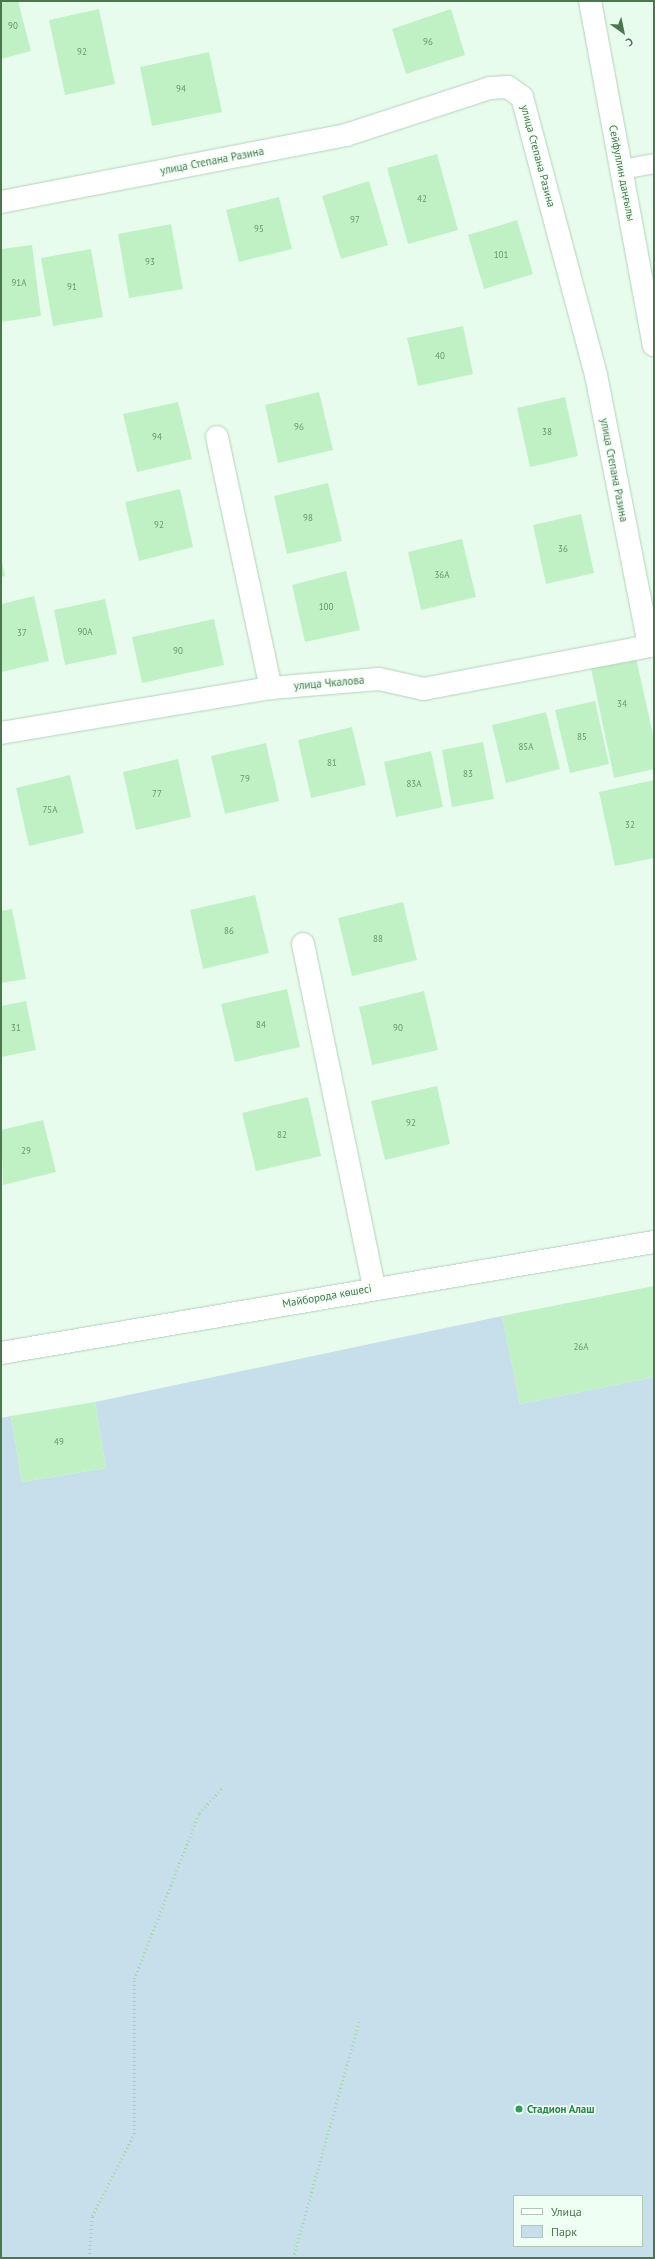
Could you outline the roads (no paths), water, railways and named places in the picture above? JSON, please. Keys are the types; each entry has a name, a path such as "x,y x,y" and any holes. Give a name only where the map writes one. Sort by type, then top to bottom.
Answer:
{"street":[{"name":"Сейфуллин даңғылы","path":"590,1 621,169 652,321 654,345"},
{"name":"улица Степана Разина","path":"1,202 346,135 490,88 512,91 522,97 596,376 651,645"},
{"path":"217,437 271,688"},
{"name":"улица Чкалова","path":"1,733 271,688 379,679 424,690 651,645"},
{"path":"303,944 374,1288"},
{"name":"Майборода көшесі","path":"1,1353 374,1288 654,1242"}],"lane":[{"path":"621,169 654,163"}],"place":[{"name":"Стадион Алаш","path":"519,2109"}]}
